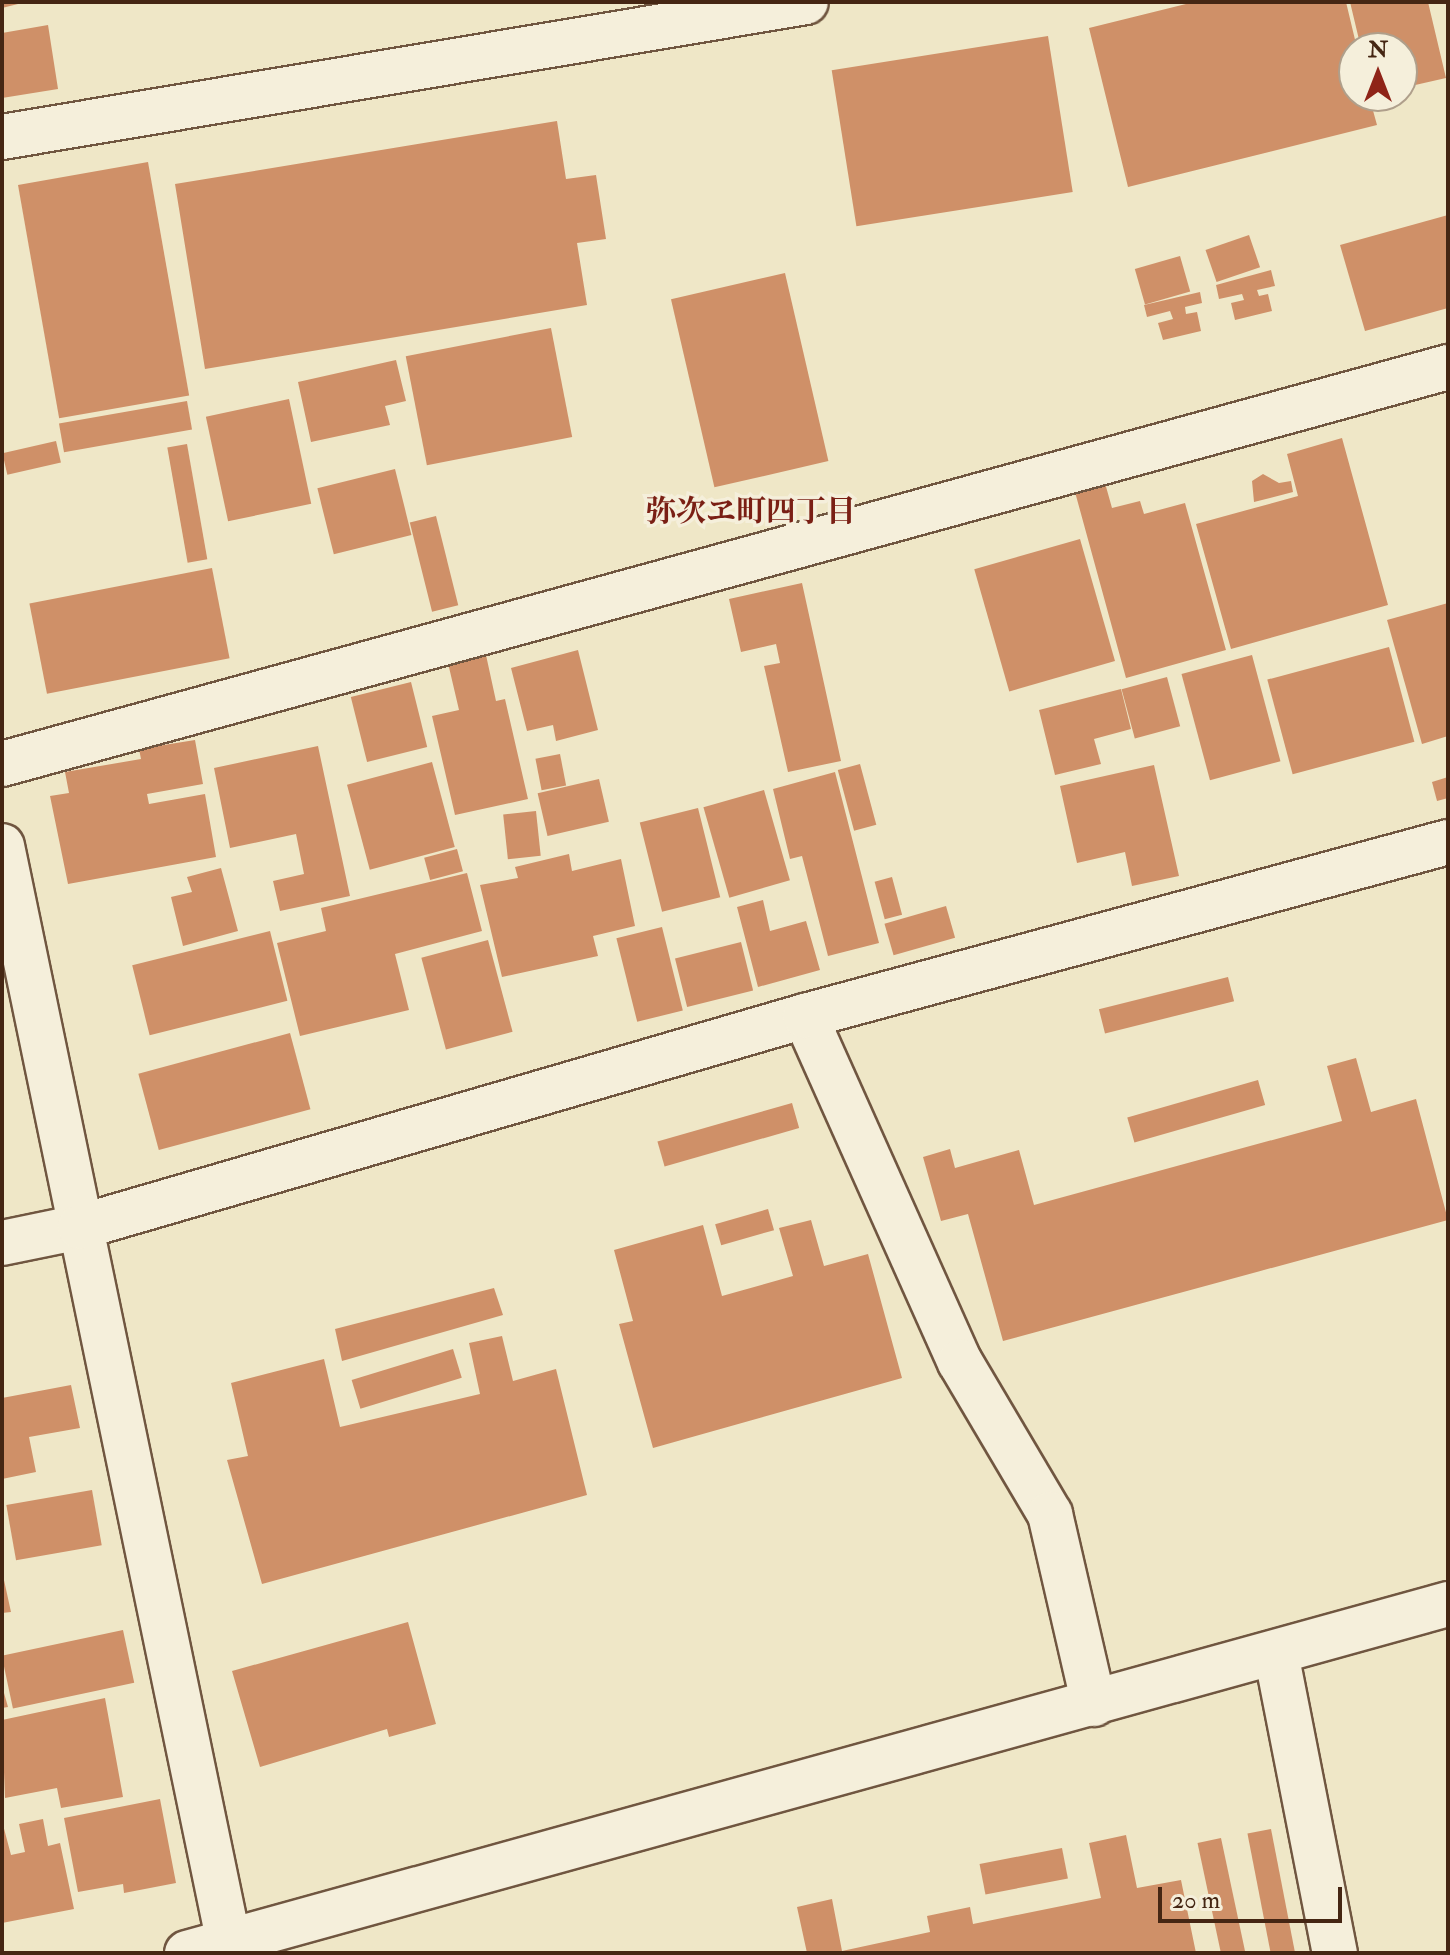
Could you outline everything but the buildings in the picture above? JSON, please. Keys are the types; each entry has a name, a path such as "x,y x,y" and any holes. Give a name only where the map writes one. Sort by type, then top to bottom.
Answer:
{"street":[{"path":"2,137 806,2"},
{"path":"2,764 1448,367"},
{"path":"2,1243 80,1227 805,1016 1448,842"},
{"path":"2,846 230,1949"},
{"path":"805,1016 960,1362 1050,1514 1094,1704"},
{"path":"187,1953 230,1949 1448,1604"},
{"path":"1276,1653 1335,1953"}],"district":[{"name":"弥次ヱ町四丁目","path":"751,512"}]}
